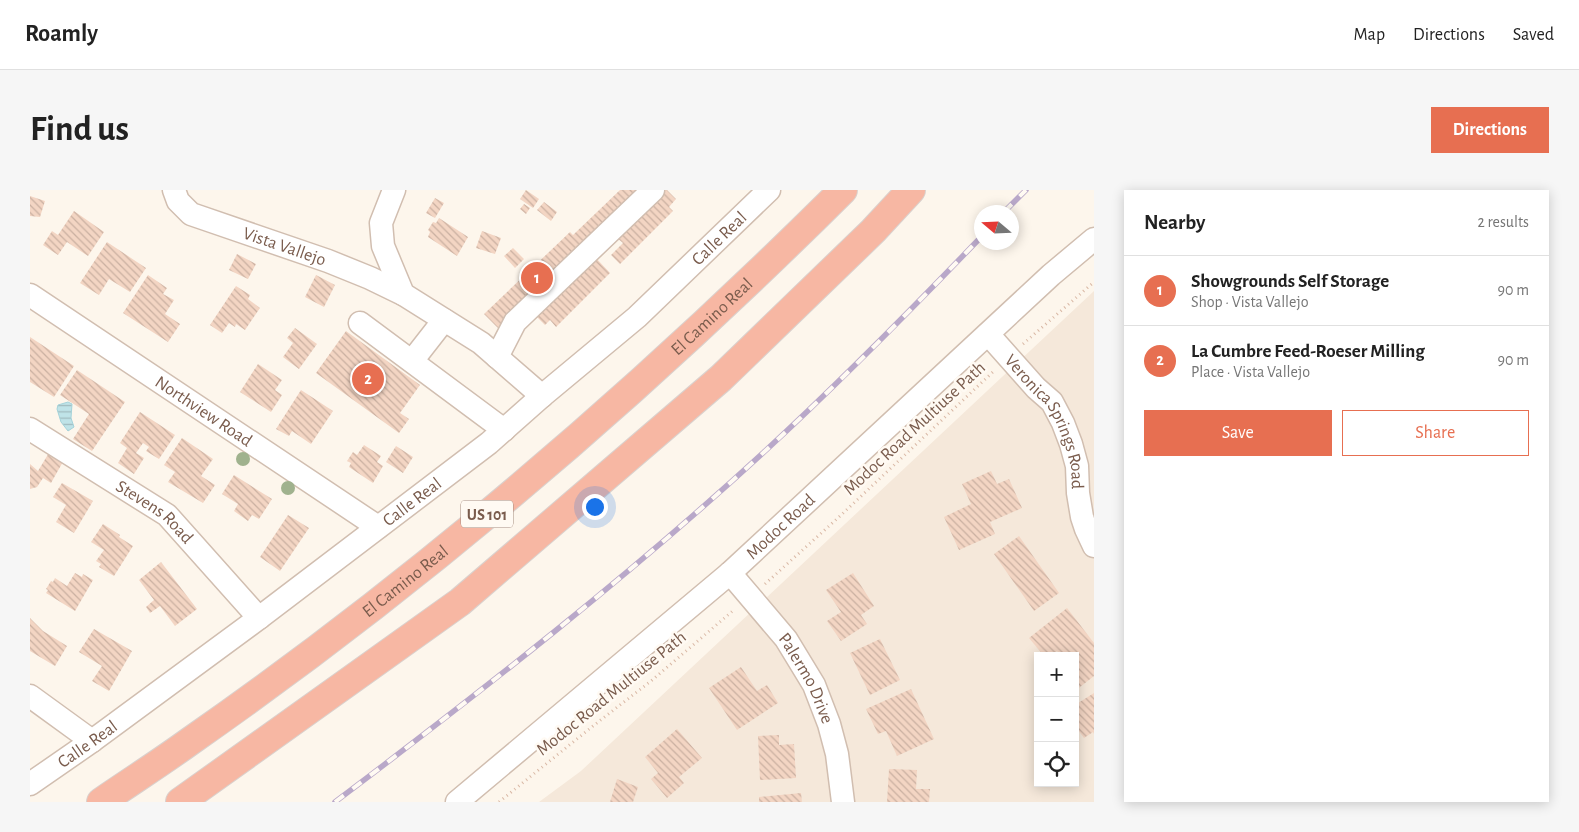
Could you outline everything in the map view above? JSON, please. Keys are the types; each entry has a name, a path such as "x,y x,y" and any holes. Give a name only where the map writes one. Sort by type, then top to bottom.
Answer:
{"highway":[{"name":"El Camino Real","path":"101,802 190,742 298,663 456,540 552,460 666,359 843,190"},
{"name":"US 101","path":"180,802 460,602 721,378 873,232 912,190"}],"street":[{"name":"Vista Vallejo","path":"174,190 178,201 191,214 328,260 403,294 481,343 542,396"},
{"path":"394,190 381,223 383,246 403,294"},
{"path":"498,357 515,322 653,190"},
{"name":"Calle Real","path":"30,784 92,741 259,618 481,449 637,317 769,190"},
{"name":"Modoc Road","path":"457,802 730,573 1051,274 1094,240"},
{"name":"Northview Road","path":"30,295 378,527"},
{"path":"412,360 444,320"},
{"path":"360,323 504,430"},
{"name":"Veronica Springs Road","path":"988,334 1036,388 1052,402 1064,424 1072,444 1082,517 1094,546"},
{"name":"Stevens Road","path":"30,429 167,515 259,618"},
{"name":"Palermo Drive","path":"730,573 786,639 814,685 830,724 837,754 843,802"},
{"path":"30,696 92,741"}],"path":[{"path":"1020,347 1094,282"},
{"name":"Modoc Road Multiuse Path","path":"760,588 998,368"},
{"name":"Modoc Road Multiuse Path","path":"499,802 651,681 741,605"}],"shaded area":[{"path":"1094,291 1094,802 539,802 581,771"}],"water":[{"path":"68,402 72,404 71,418 74,427 68,431 61,422 57,409 58,405"}],"building":[{"path":"526,190 539,199 533,208 520,199"},
{"path":"620,190 646,190 500,330 484,314 570,232 573,235"},
{"path":"664,190 667,190 676,199 669,207 673,211 620,264 611,255 623,243 617,238"},
{"path":"30,196 45,201 40,217 30,216"},
{"path":"435,198 444,203 435,218 426,213"},
{"path":"544,202 557,212 551,221 537,210"},
{"path":"524,204 530,208 526,214 520,209"},
{"path":"74,211 104,232 88,256 67,242 58,255 43,245 52,231 58,235"},
{"path":"439,218 468,237 457,256 428,237 430,232 428,230 433,222 436,223"},
{"path":"482,231 501,238 495,254 476,248"},
{"path":"107,242 146,268 130,292 109,279 99,295 80,283"},
{"path":"513,248 524,259 515,268 504,256"},
{"path":"237,254 256,264 248,279 229,270"},
{"path":"595,257 610,273 556,327 550,320 545,325 536,316"},
{"path":"148,275 167,288 163,294 174,300 165,314 180,324 168,342 123,313"},
{"path":"316,275 335,285 324,307 305,297"},
{"path":"236,286 250,295 248,299 260,308 245,330 236,324 235,327 229,323 222,333 210,325"},
{"path":"295,328 317,344 299,369 283,357 293,343 287,338"},
{"path":"346,331 420,385 400,413 409,419 399,433 316,373"},
{"path":"30,337 74,366 54,397 30,382"},
{"path":"258,364 282,380 275,390 282,395 271,412 240,392"},
{"path":"77,370 125,402 92,451 73,439 89,414 60,395"},
{"path":"301,390 333,411 311,444 292,431 289,436 276,429"},
{"path":"140,412 175,435 159,459 146,451 149,447 143,443 136,453 144,458 134,474 118,463 127,448 120,443"},
{"path":"182,438 213,459 201,476 215,485 203,503 168,482 175,472 164,465"},
{"path":"364,445 381,456 377,462 383,466 373,483 349,467 351,463 347,461 353,452 357,455"},
{"path":"396,446 413,457 403,473 386,462"},
{"path":"50,451 64,460 51,483 43,478 37,487 30,489 30,464 38,471"},
{"path":"991,471 997,484 1009,479 1022,508 990,522 995,534 959,550 944,517 971,504 962,484"},
{"path":"234,475 272,499 259,519 252,515 248,521 234,511 238,504 222,494"},
{"path":"62,483 93,501 74,533 56,522 66,505 53,497"},
{"path":"288,515 309,528 280,571 260,557"},
{"path":"103,524 133,546 114,576 99,567 101,564 96,561 104,550 91,542"},
{"path":"1019,536 1059,593 1034,611 994,554"},
{"path":"161,562 197,609 175,626 160,606 150,613 146,607 154,600 139,580"},
{"path":"75,573 82,577 83,574 93,580 75,611 46,593 48,590 46,589 55,578 67,586"},
{"path":"853,573 874,606 861,615 867,624 841,641 827,621 841,612 826,590"},
{"path":"1067,608 1094,643 1094,676 1079,688 1079,652 1041,652 1029,638"},
{"path":"30,618 43,631 67,646 55,666 30,651"},
{"path":"94,629 132,651 109,691 92,681 102,666 79,652"},
{"path":"880,639 900,680 870,695 850,653"},
{"path":"741,667 757,691 767,685 778,703 737,730 709,688"},
{"path":"911,689 934,739 897,756 886,731 878,734 866,709"},
{"path":"1094,693 1094,734 1093,732 1084,738 1079,731 1079,702"},
{"path":"677,729 702,758 679,777 684,783 667,798 651,779 658,773 645,757"},
{"path":"779,735 779,745 794,744 796,778 760,780 758,736"},
{"path":"889,769 917,770 916,789 930,789 929,802 887,802"},
{"path":"617,779 638,787 633,802 610,802"},
{"path":"801,793 802,802 759,802 759,797"}],"railway":[{"path":"1011,205 1026,190"},
{"path":"335,802 554,632 713,498 847,373 974,244"}],"place":[{"name":"Showgrounds Self Storage","path":"537,278"},
{"name":"La Cumbre Feed-Roeser Milling","path":"368,379"}]}
